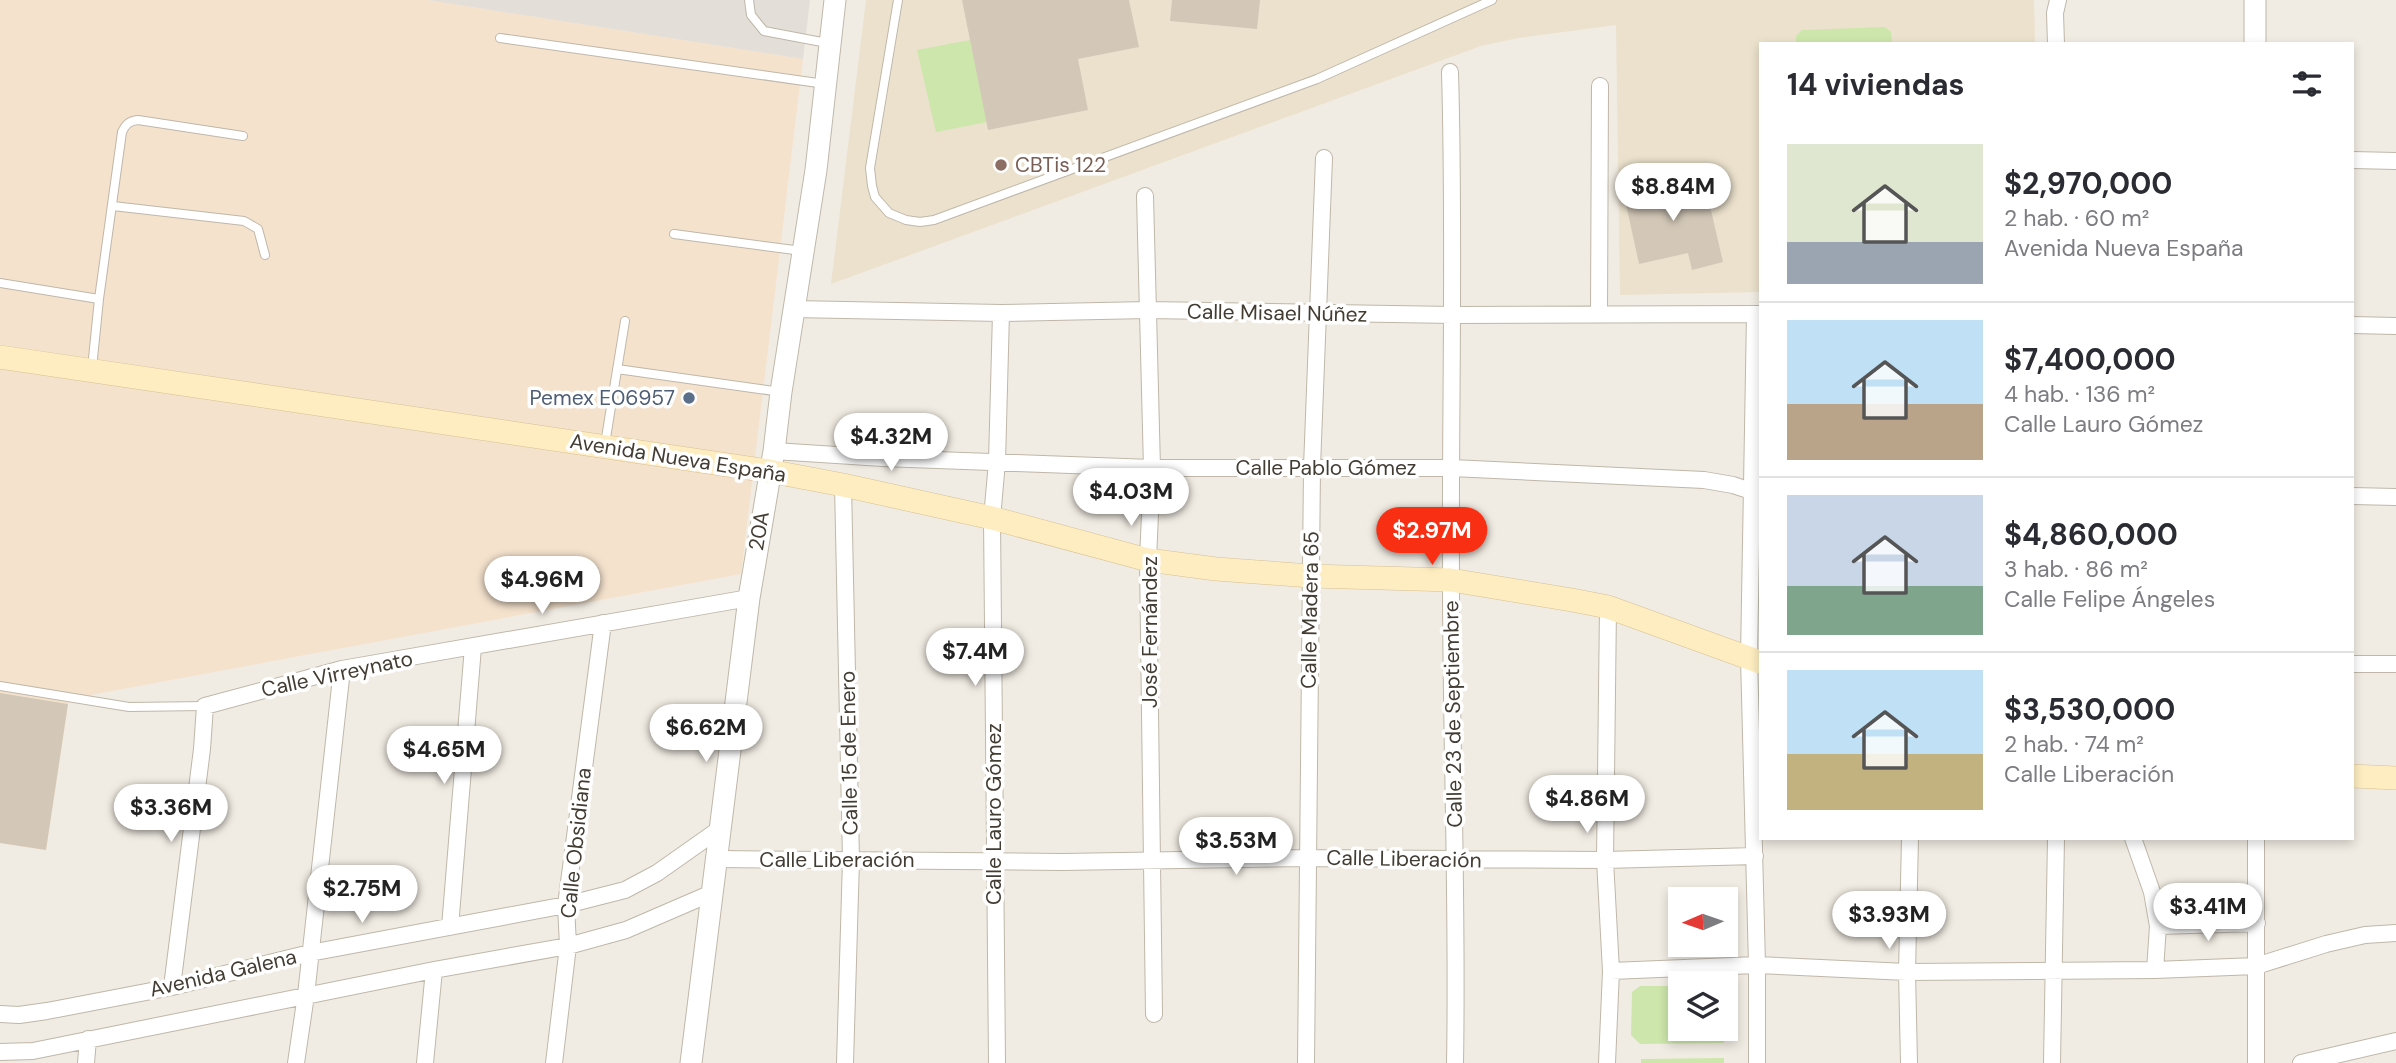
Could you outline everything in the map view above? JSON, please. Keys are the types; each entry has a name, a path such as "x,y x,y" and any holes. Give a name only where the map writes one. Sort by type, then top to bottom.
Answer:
{"main road":[{"name":"Avenida Nueva España","path":"0,357 604,447 771,461 843,485 992,518 1149,560 1216,569 1311,576 1451,580 1608,607 1755,659"},
{"path":"2354,776 2396,778"}],"street":[{"name":"20A","path":"691,1063 749,598 816,170 835,0"},
{"path":"2056,42 2055,13 2058,0"},
{"path":"2255,0 2255,42"},
{"name":"Calle 23 de Septiembre","path":"1450,72 1454,198 1451,580 1455,1063"},
{"path":"1599,313 1600,86"},
{"name":"Calle Madera 65","path":"1306,1063 1312,467 1324,158"},
{"path":"2354,160 2396,161"},
{"name":"José Fernández","path":"1145,195 1152,468 1149,560 1154,1014"},
{"name":"Calle Misael Núñez","path":"793,309 1001,313 1148,310 1453,315 1758,314"},
{"name":"Calle Lauro Gómez","path":"997,1063 992,518 997,462 1001,313"},
{"path":"1757,1063 1755,659 1758,314"},
{"path":"2354,325 2396,326"},
{"name":"Calle Pablo Gómez","path":"771,461 883,458 1152,468 1452,468 1704,480 1756,492"},
{"name":"Calle 15 de Enero","path":"843,485 851,860 845,1063"},
{"path":"2354,496 2396,498"},
{"name":"Calle Virreynato","path":"205,706 342,668 749,598"},
{"path":"1607,1063 1611,971 1605,860 1608,607"},
{"name":"Calle Obsidiana","path":"554,1063 568,946 566,905 603,623"},
{"path":"450,927 474,647"},
{"path":"2354,664 2396,664"},
{"path":"296,1063 342,668"},
{"path":"172,986 205,706"},
{"name":"Avenida Galena","path":"0,1014 19,1015 47,1011 172,986 310,953 566,905 625,890 657,873 718,830"},
{"path":"1909,1063 1907,972 1910,840"},
{"path":"2052,1063 2056,840"},
{"path":"2134,840 2152,892 2158,926 2155,970"},
{"path":"2256,840 2256,1063"},
{"name":"Calle Liberación","path":"717,859 1605,860 1755,856"},
{"name":"Avenida Galena","path":"0,1052 33,1051 306,995 568,946 626,930 713,892"},
{"path":"2158,926 2257,923"},
{"path":"1611,971 1757,965 1907,972 2155,970 2256,965 2365,935 2396,933"},
{"path":"425,1063 434,970"},
{"path":"86,1063 88,1039"},
{"path":"2301,1063 2396,1041"}],"lane":[{"path":"749,0 751,15 764,31 830,43"},
{"path":"898,0 870,167 875,197 888,213 920,222 934,220 1317,79 1492,0"},
{"path":"500,38 825,84"},
{"path":"92,371 122,132 131,121 138,120 243,136"},
{"path":"113,206 244,220 258,229 265,256"},
{"path":"674,233 802,251"},
{"path":"0,283 99,299"},
{"path":"604,447 625,321"},
{"path":"617,369 781,392"},
{"path":"0,686 129,707 205,706"}],"shaded area":[{"path":"0,0 428,0 803,59 741,574 69,699 46,850 0,843"},
{"path":"428,0 810,0 803,59"},
{"name":"CBTis 122","path":"866,0 2034,0 2035,42 1759,42 1759,292 1620,295 1616,25 1518,38 1481,46 831,284"}],"green space":[{"path":"1885,27 1891,32 1892,42 1796,42 1796,36 1802,30"},
{"path":"970,40 987,122 936,132 917,50"},
{"path":"1640,986 1668,986 1668,1041 1725,1041 1640,1044 1631,1035 1632,992"},
{"path":"1724,1058 1724,1063 1641,1063 1641,1059"}],"building":[{"path":"962,0 1129,0 1139,47 1078,59 1088,110 988,130"},
{"path":"1172,0 1260,0 1257,29 1170,21"},
{"path":"1656,171 1660,192 1704,180 1723,262 1692,270 1688,253 1639,264 1624,195 1644,191 1640,174"},
{"path":"0,693 68,704 46,850 0,843"}],"place":[{"name":"CBTis 122","path":"1001,165"},
{"name":"Pemex E06957","path":"689,398"}]}
